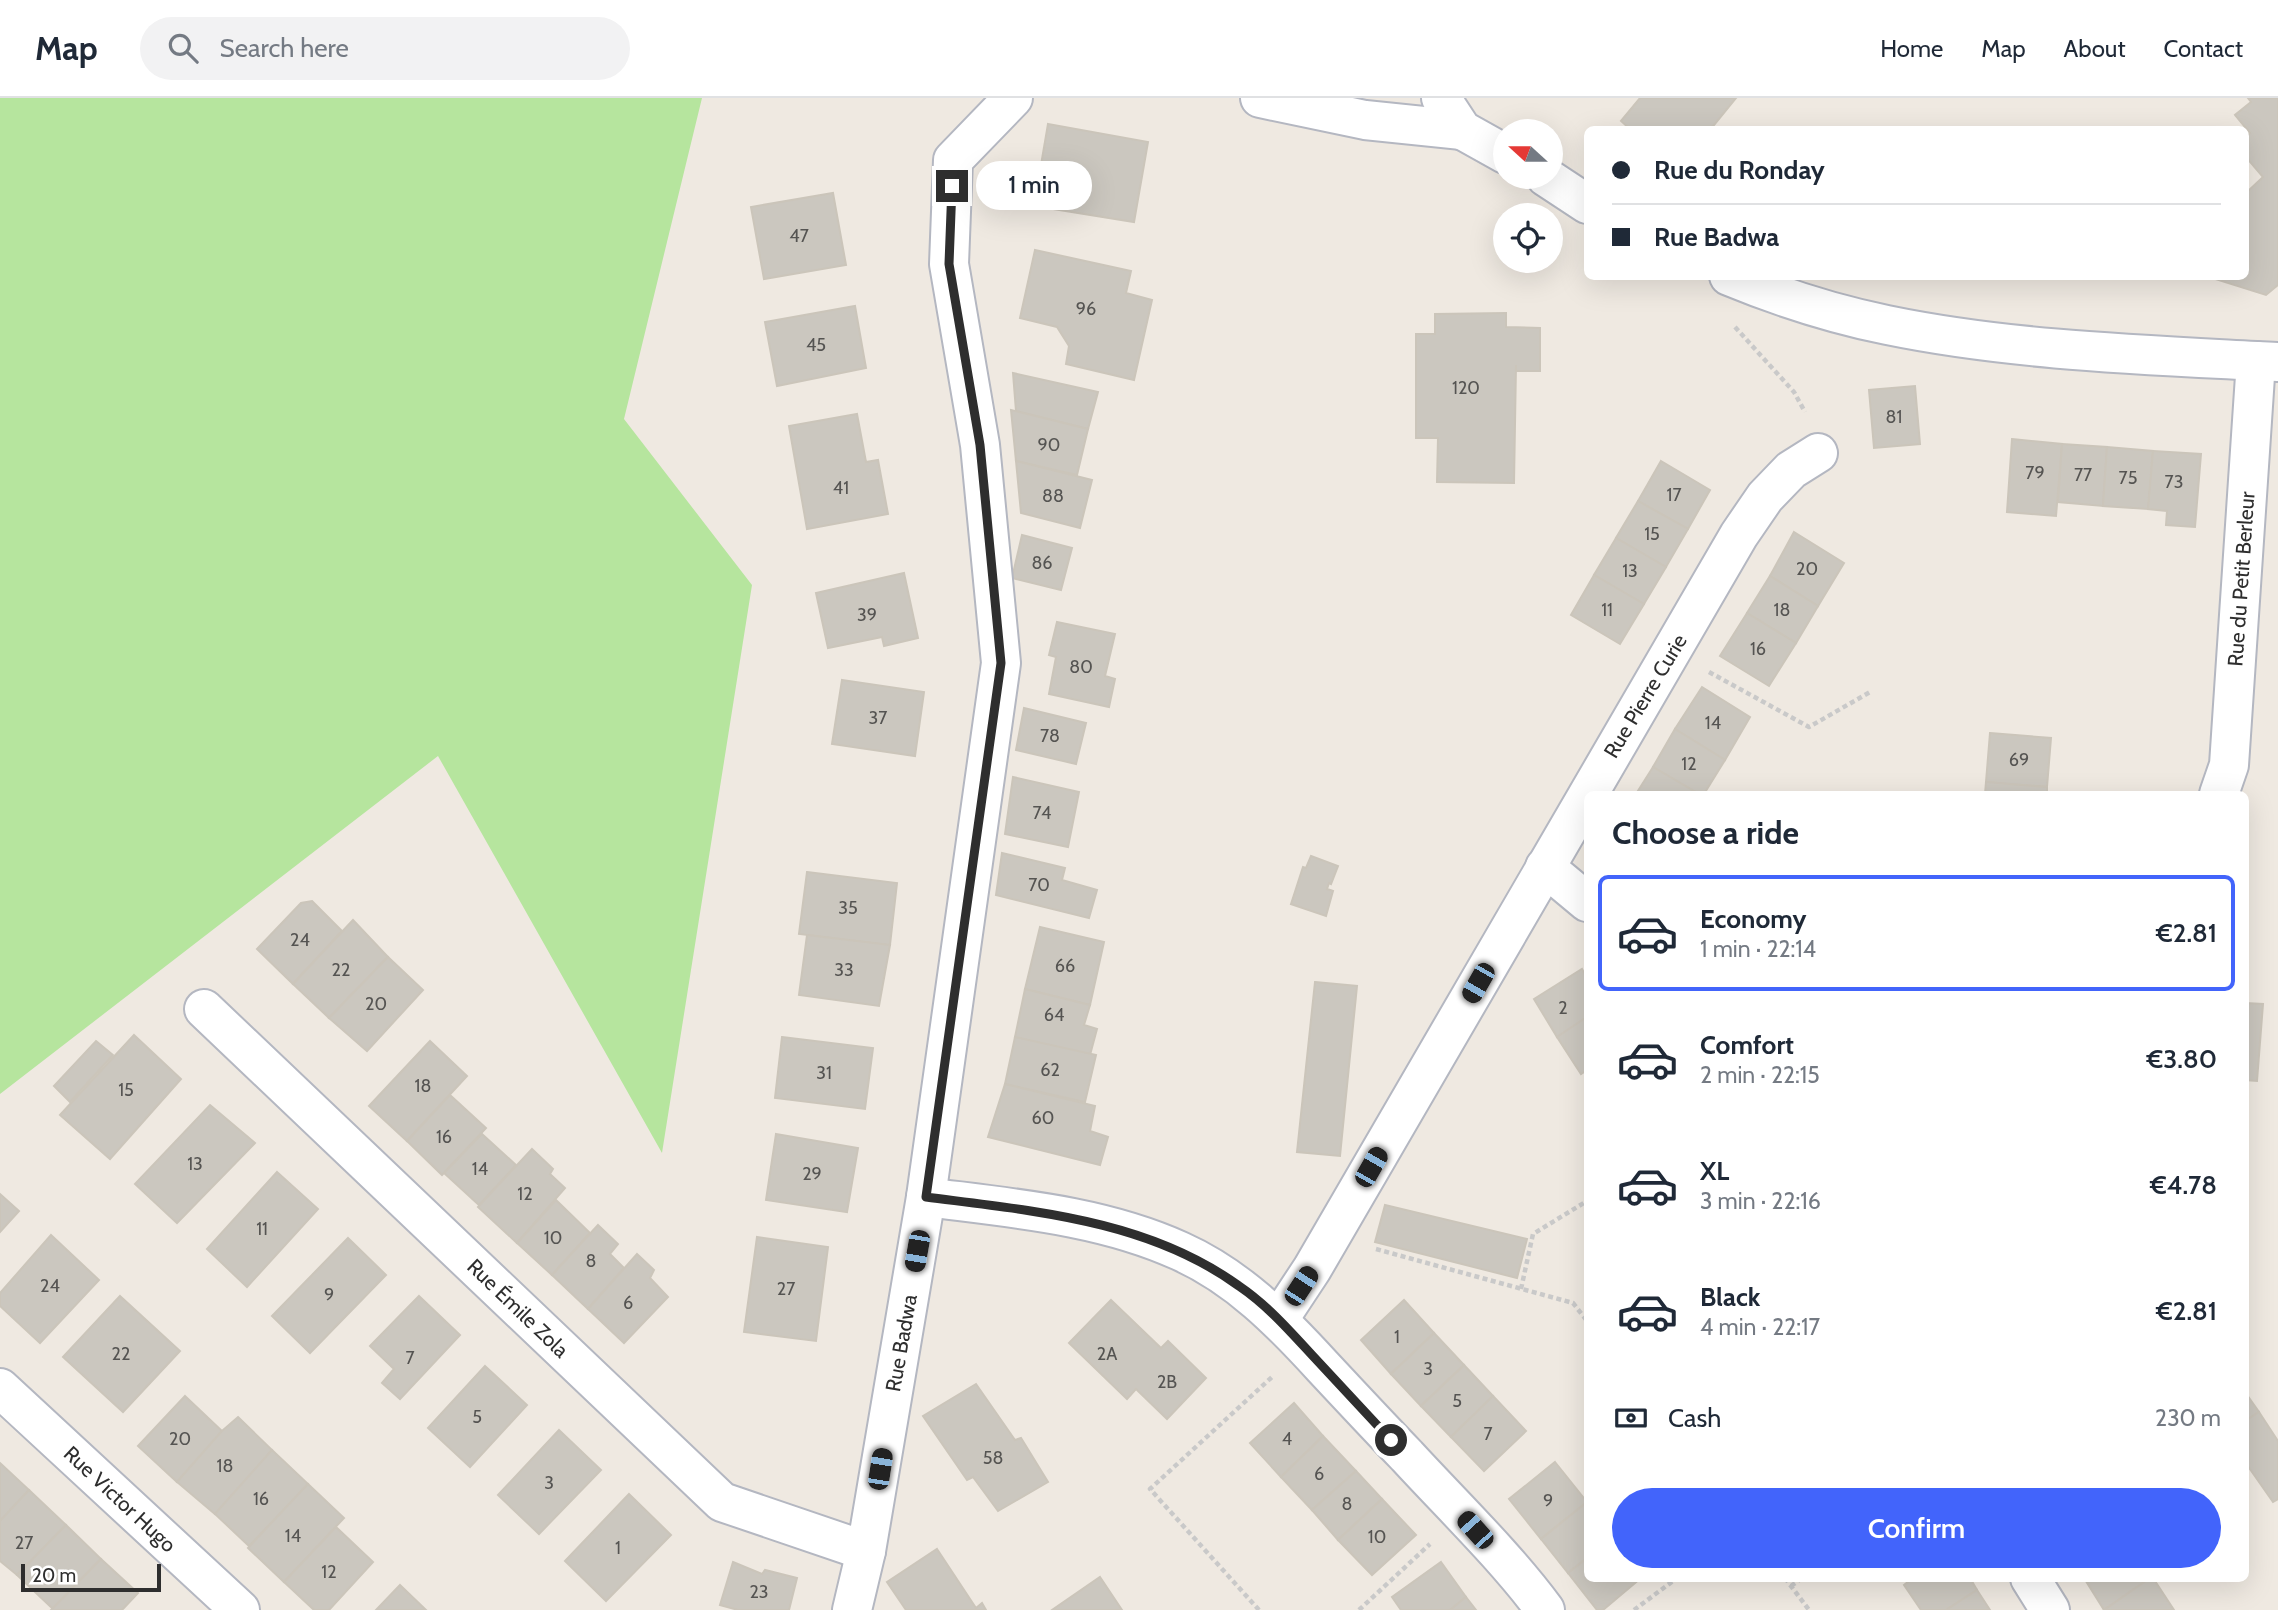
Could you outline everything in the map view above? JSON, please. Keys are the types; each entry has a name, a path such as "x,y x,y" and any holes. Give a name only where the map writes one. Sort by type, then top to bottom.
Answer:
{"street":[{"name":"Rue Badwa","path":"852,1610 866,1551 926,1197 1001,663 980,445 949,264 953,160 1013,98"},
{"path":"1260,98 1365,120 1462,130 1493,147"},
{"path":"1441,98 1462,130"},
{"path":"1563,188 1584,202"},
{"path":"1739,280 1765,291 1854,317 2004,344 2267,361"},
{"name":"Rue du Petit Berleur","path":"2220,791 2229,765 2267,361"},
{"name":"Rue Pierre Curie","path":"1590,791 1739,535 1765,497 1791,470 1818,453"},
{"name":"Rue Pierre Curie","path":"1279,1319 1331,1236 1584,801"},
{"path":"1545,867 1584,900"},
{"name":"Rue Émile Zola","path":"204,1009 722,1502 866,1551"},
{"path":"926,1197 1039,1212 1090,1222 1154,1240 1213,1268 1279,1319 1545,1610"},
{"name":"Rue Victor Hugo","path":"0,1388 240,1610"},
{"path":"2032,1582 2050,1610"}],"path":[{"path":"1728,320 1794,392 1810,421 1818,453"},
{"path":"1672,651 1809,727 1870,692"},
{"path":"1521,1289 1533,1234 1584,1203"},
{"path":"1331,1236 1573,1303 1584,1317"},
{"path":"1259,1610 1150,1489 1304,1347"},
{"path":"1359,1610 1461,1515"},
{"path":"1634,1610 1672,1582"},
{"path":"1788,1582 1809,1610"},
{"path":"1791,1586 1796,1582"}],"green space":[{"path":"0,98 702,98 624,419 752,585 662,1153 438,756 0,1094"}],"building":[{"path":"1640,98 1736,98 1713,126 1627,126 1621,121"},
{"path":"2248,98 2278,98 2278,285 2266,295 2219,280 2249,280 2249,190 2263,177 2249,161 2249,126 2244,126 2235,115 2251,102"},
{"path":"1048,124 1148,142 1134,222 1034,206"},
{"path":"833,193 846,265 764,279 751,207"},
{"path":"1035,250 1131,271 1126,293 1152,300 1134,380 1066,364 1069,346 1057,327 1020,318"},
{"path":"855,306 866,368 777,386 765,322"},
{"path":"1506,313 1506,327 1540,328 1540,371 1516,371 1516,365 1514,483 1437,482 1438,438 1416,438 1416,334 1435,334 1435,314"},
{"path":"1013,373 1098,392 1088,429 1016,411"},
{"path":"1915,386 1920,444 1874,448 1869,390"},
{"path":"1011,410 1088,429 1077,475 1016,461"},
{"path":"857,414 866,462 878,460 888,514 807,529 789,426"},
{"path":"2012,439 2062,444 2056,516 2007,512"},
{"path":"2062,444 2107,447 2103,506 2058,502"},
{"path":"2107,447 2153,451 2148,509 2103,506"},
{"path":"2153,451 2201,454 2195,527 2166,525 2167,511 2148,509"},
{"path":"1016,461 1092,480 1080,528 1021,513"},
{"path":"1661,461 1710,490 1688,529 1638,501"},
{"path":"1638,501 1688,529 1666,567 1616,538"},
{"path":"1794,532 1844,563 1818,606 1770,576"},
{"path":"1022,535 1072,548 1061,590 1012,578"},
{"path":"1616,538 1666,567 1644,604 1594,575"},
{"path":"904,573 918,638 884,646 882,637 828,648 816,593"},
{"path":"1594,575 1644,604 1620,644 1571,615"},
{"path":"1770,576 1818,606 1796,643 1747,613"},
{"path":"1747,613 1796,643 1769,686 1720,656"},
{"path":"1057,622 1115,634 1105,676 1115,679 1109,707 1049,694 1056,657 1049,655"},
{"path":"842,680 924,692 915,756 832,744"},
{"path":"1702,687 1750,717 1725,760 1675,729"},
{"path":"1024,708 1086,723 1076,764 1016,750"},
{"path":"1675,729 1725,760 1706,791 1694,791 1653,767"},
{"path":"1990,733 2051,738 2047,787 1986,782"},
{"path":"1653,767 1694,791 1638,791"},
{"path":"1013,777 1079,792 1068,847 1005,834"},
{"path":"1986,782 2047,787 2047,791 1985,791"},
{"path":"1002,853 1065,868 1062,880 1097,890 1089,918 996,895"},
{"path":"1311,856 1338,866 1327,889 1333,891 1326,916 1291,904 1303,867 1306,868"},
{"path":"807,872 897,883 890,945 799,934"},
{"path":"312,901 342,931 293,984 257,949 301,903"},
{"path":"353,920 388,957 329,1018 293,984"},
{"path":"1040,927 1104,942 1090,1005 1025,989"},
{"path":"807,935 890,945 879,1006 799,995"},
{"path":"388,957 423,990 367,1051 329,1018"},
{"path":"1582,969 1584,1019 1557,1037 1534,999"},
{"path":"1315,982 1357,986 1340,1156 1297,1152"},
{"path":"1025,989 1090,1005 1084,1025 1097,1029 1090,1055 1015,1037"},
{"path":"2249,1003 2263,1004 2257,1081 2249,1080"},
{"path":"1584,1019 1584,1072 1581,1074 1557,1037"},
{"path":"134,1035 181,1079 110,1159 60,1115"},
{"path":"782,1037 873,1048 865,1109 775,1098"},
{"path":"1015,1037 1096,1055 1085,1102 1005,1084"},
{"path":"96,1041 113,1055 70,1102 54,1086"},
{"path":"430,1041 467,1076 407,1141 369,1106"},
{"path":"1005,1084 1095,1106 1090,1131 1108,1137 1100,1165 988,1137"},
{"path":"450,1095 486,1128 442,1175 407,1141"},
{"path":"210,1105 255,1143 177,1223 135,1184"},
{"path":"482,1134 516,1165 479,1205 444,1173"},
{"path":"776,1134 858,1148 847,1212 766,1200"},
{"path":"532,1149 553,1169 550,1174 565,1188 517,1243 478,1207"},
{"path":"277,1172 318,1209 247,1287 207,1249"},
{"path":"0,1194 19,1211 0,1232"},
{"path":"556,1200 590,1233 552,1275 517,1243"},
{"path":"1385,1205 1527,1239 1517,1278 1375,1242"},
{"path":"598,1225 618,1244 610,1254 624,1268 588,1309 552,1275"},
{"path":"51,1235 99,1280 40,1343 0,1306 0,1293"},
{"path":"757,1237 828,1247 816,1341 744,1332"},
{"path":"348,1238 386,1275 310,1353 272,1316"},
{"path":"637,1254 654,1270 650,1278 668,1297 624,1343 588,1309"},
{"path":"120,1296 180,1351 123,1412 63,1357"},
{"path":"419,1296 460,1335 400,1399 382,1383 394,1369 370,1346"},
{"path":"1111,1300 1161,1348 1168,1341 1206,1378 1167,1419 1136,1389 1127,1399 1069,1343"},
{"path":"1404,1300 1434,1333 1391,1374 1361,1340"},
{"path":"1434,1333 1464,1365 1421,1406 1391,1374"},
{"path":"1464,1365 1493,1396 1451,1437 1421,1406"},
{"path":"485,1366 527,1405 470,1467 428,1428"},
{"path":"976,1384 1015,1440 1021,1438 1048,1482 998,1511 973,1477 967,1480 923,1416"},
{"path":"185,1396 222,1431 177,1482 138,1446"},
{"path":"1493,1396 1526,1431 1484,1471 1451,1437"},
{"path":"2249,1398 2259,1412 2249,1418"},
{"path":"1294,1403 1323,1436 1281,1477 1250,1443"},
{"path":"2259,1412 2278,1441 2278,1499 2273,1502 2249,1468 2249,1418"},
{"path":"238,1417 272,1450 215,1514 177,1482"},
{"path":"559,1430 601,1470 539,1534 498,1495"},
{"path":"1323,1436 1356,1471 1312,1510 1281,1477"},
{"path":"272,1450 308,1484 249,1546 215,1514"},
{"path":"1555,1462 1584,1498 1584,1504 1541,1539 1509,1499"},
{"path":"0,1463 29,1490 0,1521"},
{"path":"1356,1471 1382,1499 1338,1540 1312,1510"},
{"path":"308,1484 344,1518 284,1582 248,1548"},
{"path":"29,1490 66,1525 17,1575 0,1561 0,1521"},
{"path":"629,1494 671,1535 606,1601 565,1561"},
{"path":"1382,1499 1416,1535 1372,1575 1338,1540"},
{"path":"1584,1504 1584,1560 1568,1573 1541,1539"},
{"path":"66,1525 101,1559 53,1609 17,1575"},
{"path":"336,1527 373,1562 329,1610 314,1610 284,1582"},
{"path":"937,1549 976,1608 982,1603 986,1610 906,1610 887,1582"},
{"path":"101,1559 138,1593 122,1610 51,1610"},
{"path":"1584,1560 1584,1582 1636,1582 1603,1610 1597,1610 1568,1573"},
{"path":"733,1562 762,1574 765,1570 797,1578 789,1610 738,1610 720,1605"},
{"path":"1441,1562 1466,1597 1450,1610 1401,1610 1392,1597"},
{"path":"1100,1577 1122,1610 1052,1610"},
{"path":"1908,1582 1972,1582 1977,1590 1946,1610 1921,1610 1904,1585"},
{"path":"2086,1582 2144,1582 2104,1610"},
{"path":"2144,1582 2156,1582 2174,1610 2104,1610"},
{"path":"400,1585 426,1610 376,1610"},
{"path":"1977,1590 1990,1610 1946,1610"},
{"path":"1466,1597 1476,1610 1450,1610"}],"route":[{"path":"952,186 949,264 980,445 1001,663 926,1197 1039,1212 1090,1222 1182,1251 1241,1287 1279,1319 1391,1440"}]}
